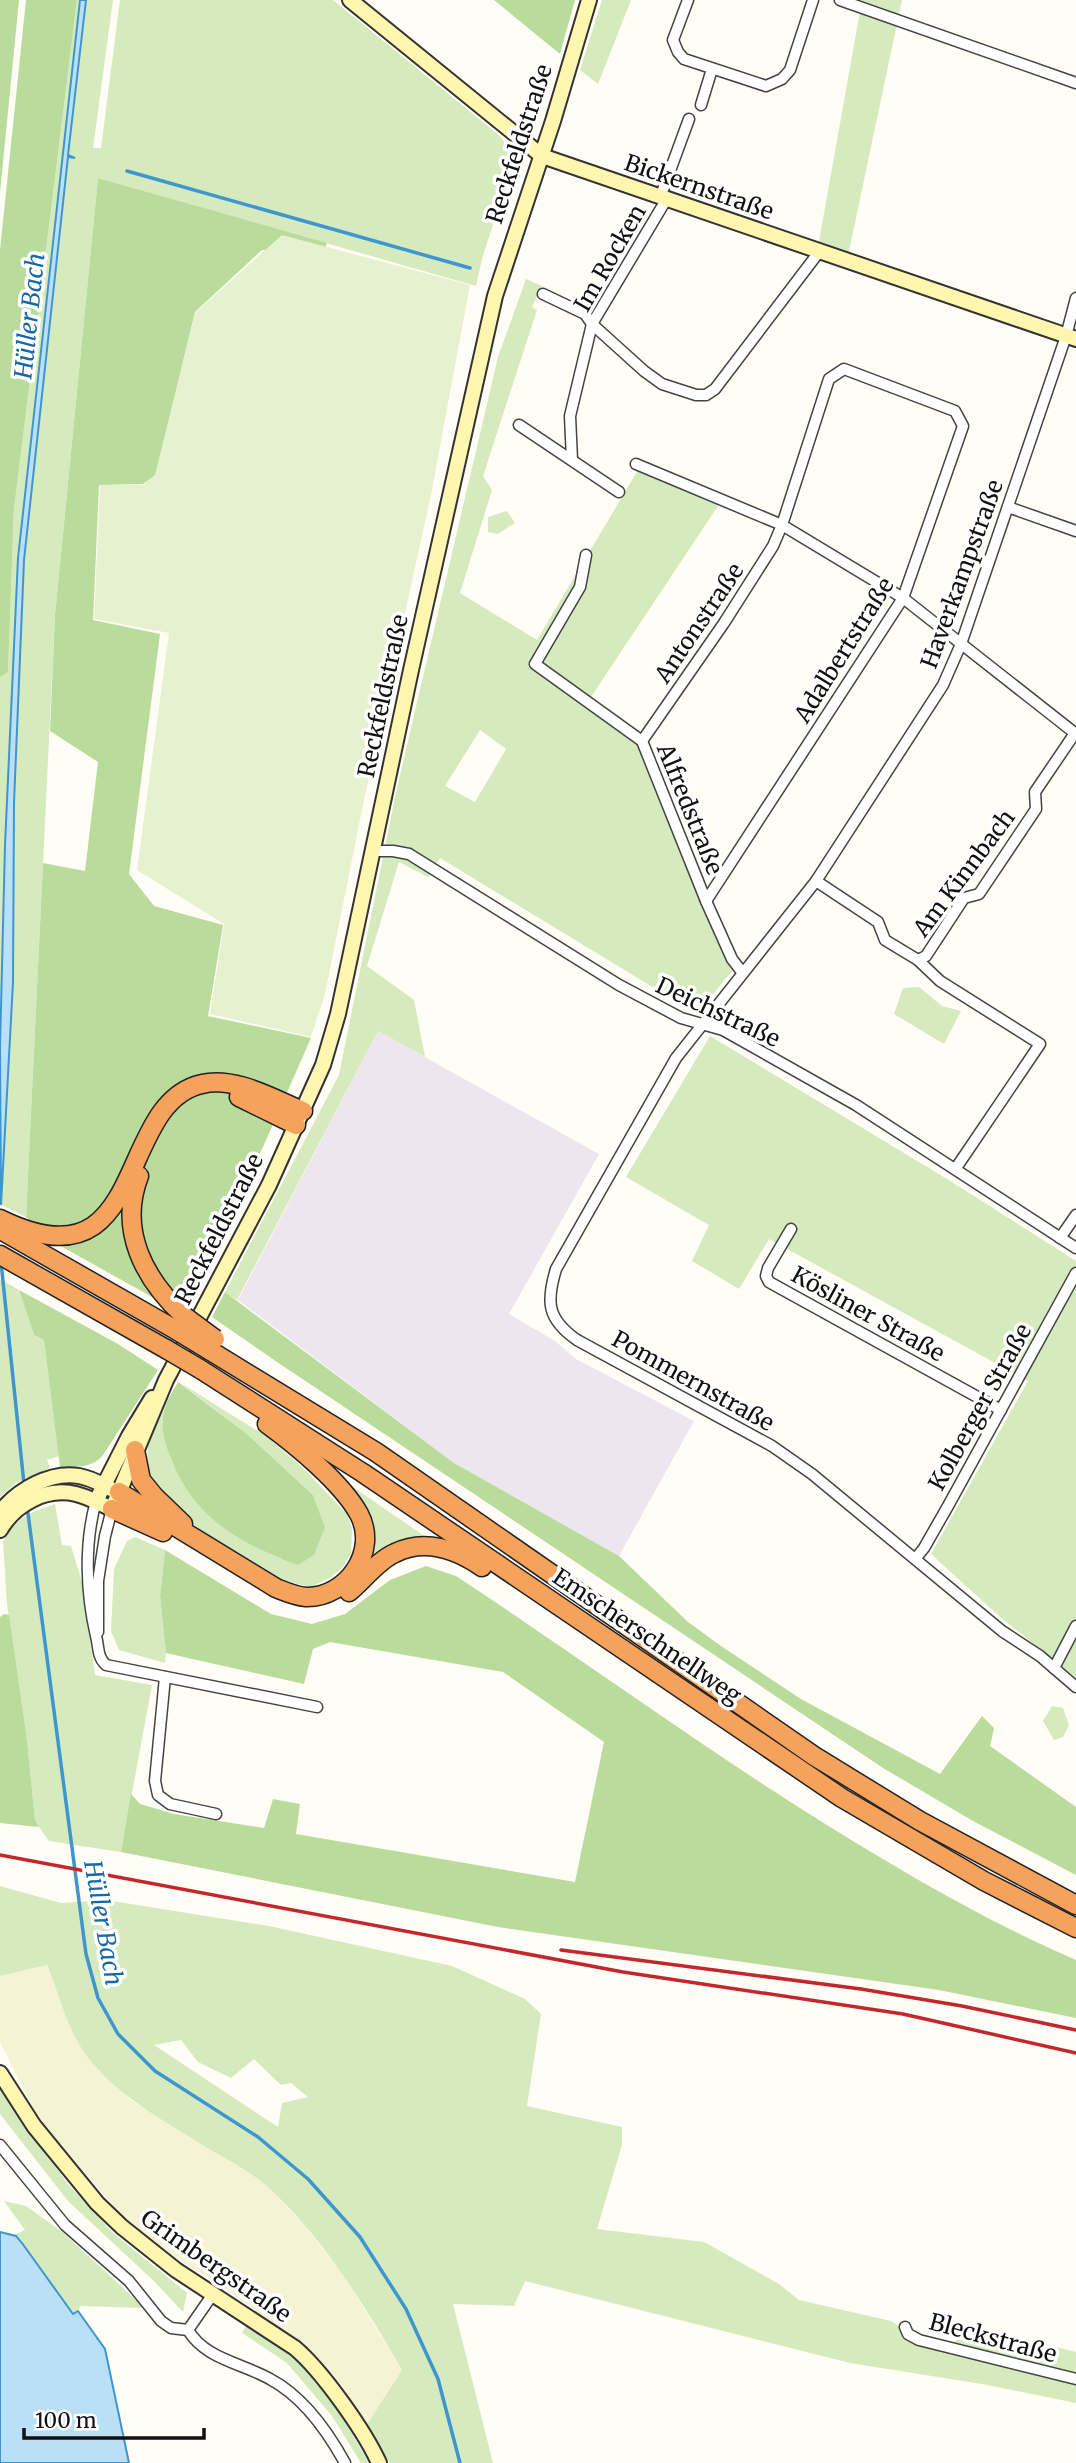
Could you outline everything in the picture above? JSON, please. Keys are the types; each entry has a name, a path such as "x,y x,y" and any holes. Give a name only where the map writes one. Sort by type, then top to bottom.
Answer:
{"highway":[{"path":"0,1230 55,1236 91,1227 101,1219 125,1186 158,1118 176,1095 202,1083 236,1086 300,1118"},
{"path":"180,1323 139,1255 132,1235 130,1215 132,1195 138,1179 166,1121 175,1107 189,1097 216,1091 300,1118"},
{"path":"0,1219 19,1234"},
{"name":"Emscherschnellweg","path":"19,1234 180,1323 212,1344 294,1401 376,1452 814,1756 920,1821 1076,1905"},
{"path":"0,1255 200,1368 226,1393 292,1443 343,1492 360,1515 365,1534 365,1550 360,1564 337,1590 308,1597 292,1595 202,1544 108,1497"},
{"name":"Emscherschnellweg","path":"200,1368 363,1473 865,1812 984,1881 1076,1928"},
{"path":"135,1450 141,1480 202,1544"},
{"path":"108,1497 269,1593 289,1601 304,1605 321,1604 338,1598 351,1591 394,1553 431,1546 450,1549 467,1557 562,1622 593,1630"}],"street":[{"name":"Bickernstraße","path":"350,0 542,156 1071,337"},
{"name":"Reckfeldstraße","path":"97,1639 98,1581 108,1497 129,1436 166,1380 269,1185 323,1065 338,1014 489,321 507,256 542,156 589,0"},
{"path":"688,0 673,40 684,59 766,86 782,79 790,70 813,0"},
{"path":"840,0 1076,83"},
{"path":"701,105 712,69"},
{"name":"Im Rocken","path":"572,460 570,416 593,324 663,199 690,119"},
{"path":"543,293 585,314 644,371 662,384 696,396 706,395 715,388 820,252"},
{"name":"Haverkampstraße","path":"701,1025 816,881 943,685 961,643 1007,507 1071,337 1076,298"},
{"name":"Adalbertstraße","path":"706,901 903,598 963,426 955,411 844,369 828,379"},
{"name":"Antonstraße","path":"642,740 724,623 773,546 828,379"},
{"path":"519,425 619,492"},
{"path":"636,464 782,525 903,598 1076,734"},
{"path":"1007,507 1076,531"},
{"name":"Alfredstraße","path":"586,555 580,587 535,664 642,740 706,901 732,958 742,972"},
{"name":"Am Kinnbach","path":"918,960 926,957 964,898 979,894 1036,809 1035,792 1076,734"},
{"name":"Deichstraße","path":"372,851 393,850 409,855 605,977 681,1018 723,1030 841,1096 1076,1248"},
{"path":"816,881 878,922 885,940 918,960 940,981 1040,1044 956,1168"},
{"name":"Pommernstraße","path":"701,1025 676,1058 556,1269 549,1305 555,1319 577,1340 769,1444 916,1558 1002,1632 1054,1668 1076,1687"},
{"path":"1060,1238 1076,1215"},
{"name":"Kösliner Straße","path":"791,1229 768,1269 766,1276 769,1282 1001,1409"},
{"name":"Kolberger Straße","path":"916,1558 1076,1273"},
{"name":"Reckfeldstraße","path":"166,1380 157,1406 135,1450 91,1525 88,1578 91,1617 100,1660 106,1665 317,1707"},
{"path":"0,1530 5,1511 20,1493 44,1488 65,1476 76,1476 108,1497"},
{"path":"1054,1668 1076,1626"},
{"path":"165,1677 155,1781 158,1795 170,1804 216,1814"},
{"name":"Grimbergstraße","path":"0,2073 34,2126 97,2203 149,2250 308,2359 379,2463"},
{"path":"0,2144 65,2225 130,2281 161,2321 171,2328 188,2330"},
{"path":"188,2330 213,2294"},
{"name":"Bleckstraße","path":"905,2327 908,2334 919,2340 1076,2379"},
{"path":"188,2330 194,2341 210,2353 272,2379 297,2398 345,2463"}],"shaded area":[{"path":"378,1031 599,1154 509,1314 555,1341 576,1359 694,1421 619,1556 454,1463 238,1300"},
{"path":"47,1965 76,2039 98,2070 131,2100 247,2169 303,2224 343,2274 402,2370 366,2426 298,2342 126,2220 40,2122 0,2042 0,1976"}],"green space":[{"path":"0,0 19,0 0,193"},
{"path":"26,0 77,0 14,509 8,672 0,677 0,250"},
{"path":"77,0 80,0 18,558 5,845 0,1047 0,677 8,672 14,509"},
{"path":"86,0 113,0 93,148 101,148 120,0 333,0 500,136 508,148 511,168 476,286 98,178 55,615 26,1217 1,1205 13,982 14,803 24,560 68,157 75,157 68,155"},
{"path":"494,0 575,0 560,54"},
{"path":"602,0 631,0 598,84 580,70"},
{"path":"862,0 902,0 848,256 818,247"},
{"path":"98,178 327,243 324,251 262,250 195,312 156,475 143,484 99,485 93,620 160,634 129,874 154,906 223,925 208,1016 311,1038 263,1147 205,1266 192,1305 170,1307 48,1239 26,1217 43,863 85,871 98,762 50,731 55,615"},
{"path":"282,235 470,285 431,495 364,800 325,994 311,1037 210,1014 224,924 137,870 169,633 94,619 100,485 143,485 155,475 195,313"},
{"path":"526,279 542,286 532,307 537,310 483,476 492,490 460,593 537,640 638,470 720,503 587,703 635,741 732,971 697,1014 440,858 428,877 399,862 367,966 414,1000 425,1057 378,1031 237,1300 225,1292 339,1075 396,792 498,357","holes":["480,730 506,749 475,802 445,786"]},
{"path":"507,511 515,523 498,534 488,532 488,517"},
{"path":"919,987 942,1006 961,1011 944,1044 894,1014 903,988"},
{"path":"710,1036 952,1182 1076,1261 1076,1678 999,1616 931,1554 1028,1381 769,1239 739,1289 692,1261 709,1225 626,1177"},
{"path":"0,1279 19,1290 34,1335 44,1340 59,1456 47,1460 50,1468 16,1483 0,1497"},
{"path":"19,1290 118,1344 158,1370 103,1455 89,1465 60,1467 44,1340 34,1335"},
{"path":"225,1292 454,1463 619,1556 688,1622 801,1699 940,1774 982,1716 994,1728 990,1746 1076,1807 1076,1875 973,1821 883,1768 277,1362 212,1317"},
{"path":"178,1382 247,1434 313,1495 325,1527 314,1555 298,1565 257,1548 221,1526 192,1497 171,1458 163,1429 165,1407"},
{"path":"179,1382 269,1438 303,1468 347,1514 352,1528 351,1553 343,1567 330,1578 310,1587 282,1580 210,1539 150,1483 153,1480 147,1453 164,1410 162,1423 325,1527 313,1495 247,1434"},
{"path":"337,1476 430,1540 366,1567 371,1549"},
{"path":"55,1504 62,1545 71,1546 82,1582 95,1675 152,1685 121,1852 49,1841 35,1821 27,1740 7,1604 3,1541 21,1519"},
{"path":"135,1537 165,1550 160,1597 165,1663 119,1650 111,1631 114,1569 127,1541"},
{"path":"165,1550 271,1614 312,1624 345,1614 390,1580 426,1566 456,1576 727,1760 837,1831 960,1903 1076,1960 1076,2018 939,1990 498,1927 121,1852 131,1794 140,1804 174,1814 264,1828 273,1799 300,1804 296,1834 575,1882 604,1742 503,1672 330,1642 313,1649 304,1684 166,1653 160,1597"},
{"path":"9,1615 27,1740 35,1820 39,1827 0,1823 0,1617"},
{"path":"1052,1706 1063,1708 1069,1725 1063,1737 1054,1740 1043,1721"},
{"path":"0,1886 61,1903 106,1900 269,1926 452,1966 525,1999 541,2014 527,2106 622,2127 622,2145 597,2229 704,2242 779,2284 799,2300 891,2321 909,2333 954,2347 961,2323 1076,2352 1076,2403 982,2384 850,2363 525,2281 514,2306 453,2304 493,2463 390,2463 366,2426 402,2370 359,2299 327,2253 291,2210 255,2176 148,2111 100,2072 76,2039 47,1965 0,1976","holes":["181,2040 198,2062 231,2078 254,2059 281,2085 291,2083 308,2097 282,2103 278,2127 154,2045"]},
{"path":"0,2089 68,2184 113,2233 187,2293 183,2312 155,2282 68,2201 0,2114"},
{"path":"4,2201 26,2206 61,2231 145,2308 81,2306 74,2314 14,2235 25,2230"},
{"path":"248,2322 310,2370 369,2463 361,2463 332,2416 287,2363 242,2333"}],"water":[{"path":"80,0 86,0 68,155 75,158 68,157 24,560 14,803 13,982 1,1205 0,1047 5,845 18,558"},
{"path":"0,2232 16,2236 73,2314 78,2311 105,2349 129,2463 0,2463"}],"waterway":[{"path":"127,171 470,268"},
{"name":"Hüller Bach","path":"1,1262 24,1484"},
{"name":"Hüller Bach","path":"27,1506 86,1954 98,1998 118,2034 155,2071 258,2137 308,2179 360,2237 406,2309 438,2379 460,2463"}],"railway":[{"path":"0,1855 623,1972 903,2014 1076,2053"},
{"path":"561,1950 861,1989 962,2006 1076,2030"}]}
